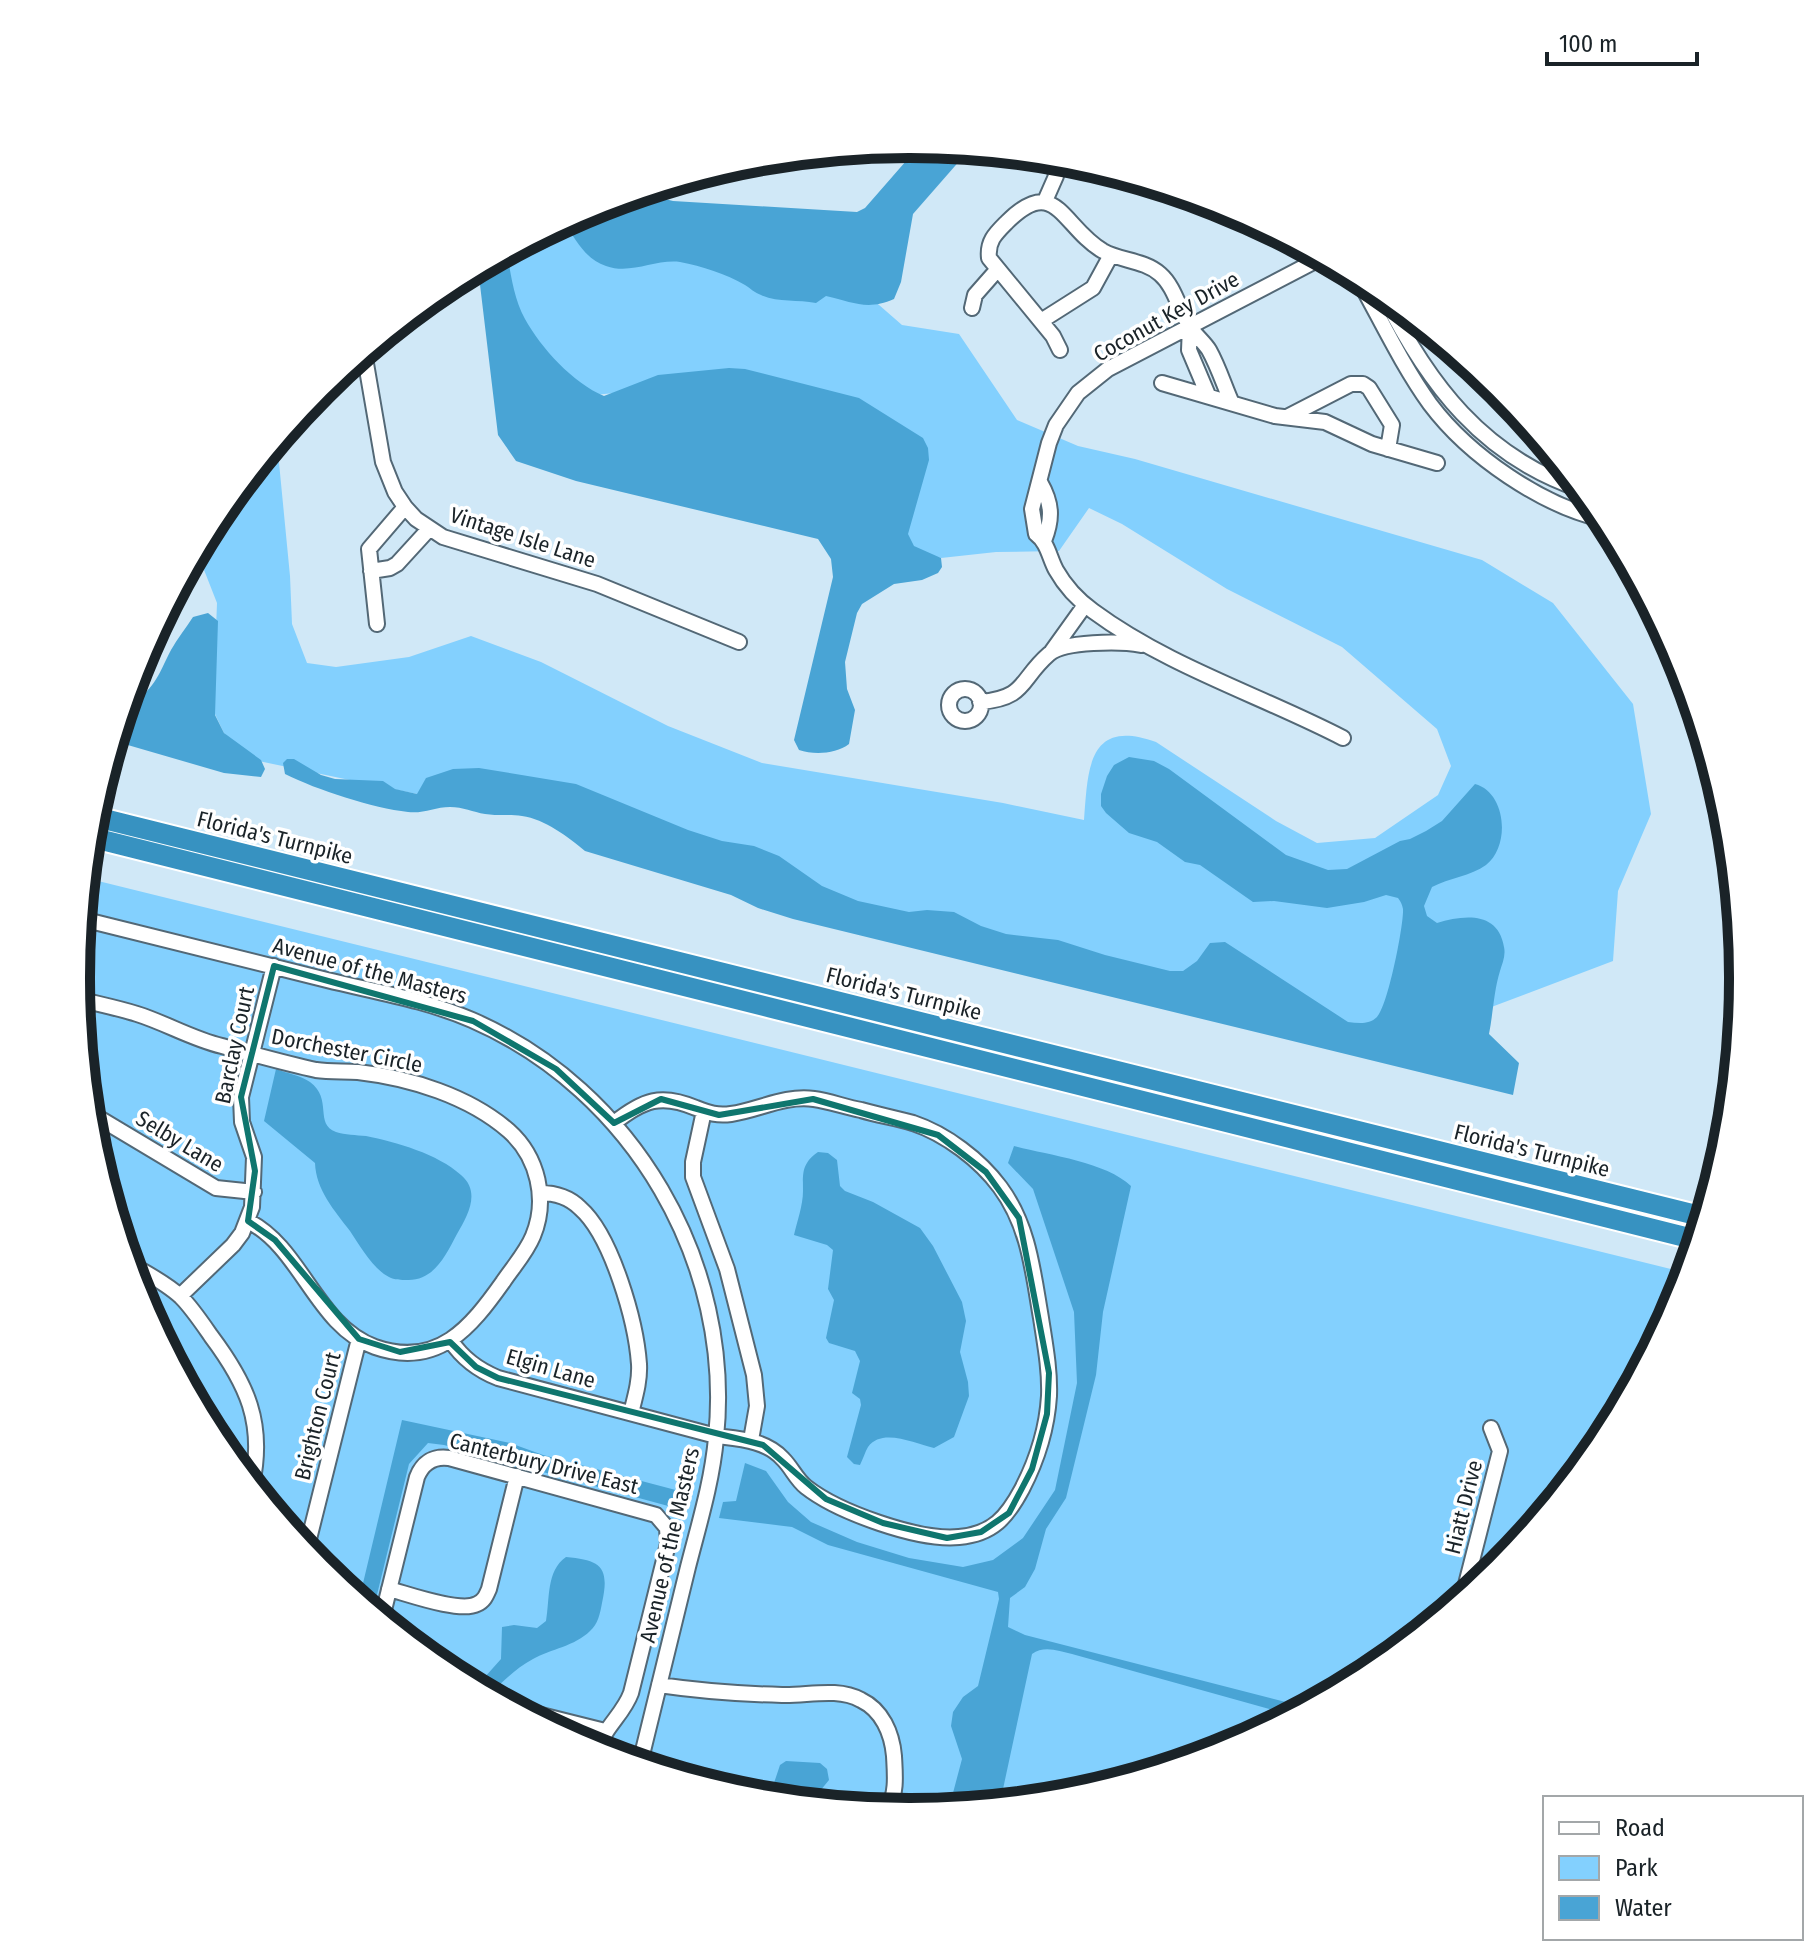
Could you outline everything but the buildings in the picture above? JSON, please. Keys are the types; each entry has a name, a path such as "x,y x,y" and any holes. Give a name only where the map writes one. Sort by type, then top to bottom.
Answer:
{"highway":[{"name":"Florida's Turnpike","path":"106,819 1694,1214"},
{"name":"Florida's Turnpike","path":"102,840 1687,1237"}],"street":[{"path":"1045,201 1055,172"},
{"path":"1060,350 1041,321 989,258 988,250 993,236 1028,203 1045,201 1051,204 1090,241 1111,255 1147,266 1160,274 1190,327 1209,350 1231,401"},
{"path":"1041,321 1093,288 1111,255"},
{"name":"Coconut Key Drive","path":"1311,264 1108,369 1078,393 1056,425 1032,509 1036,534 1044,541 1059,574 1085,605 1149,647 1343,738"},
{"path":"972,308 975,295 997,270"},
{"path":"1370,300 1425,395 1467,444 1518,482 1583,511"},
{"path":"1395,319 1433,381 1468,420 1514,458 1540,474 1563,483"},
{"path":"1190,327 1189,350 1208,395"},
{"name":"Vintage Isle Lane","path":"366,365 383,462 405,507 429,529 458,543 597,584 739,642"},
{"path":"1162,383 1275,416 1325,422 1388,449 1437,463"},
{"path":"1287,417 1351,384 1363,384 1369,388 1392,425 1388,449"},
{"path":"377,624 369,549 405,507"},
{"path":"371,571 397,564 429,529"},
{"path":"980,702 1003,700 1013,695 1052,651 1085,605"},
{"path":"1052,651 1114,641 1149,647"},
{"name":"Avenue of the Masters","path":"92,922 415,1000 473,1021 556,1069 614,1123 657,1181 693,1254 706,1298 718,1375 716,1436 708,1486 643,1753"},
{"name":"Barclay Court","path":"180,1296 233,1245 248,1221 254,1192 254,1157 242,1122 241,1105 274,966"},
{"name":"Dorchester Circle","path":"91,1002 137,1014 209,1043 252,1054 321,1070 387,1076 434,1090 496,1121 518,1140 533,1165 540,1193 537,1223 526,1250 476,1320 451,1341"},
{"path":"614,1123 642,1104 661,1099 681,1101 711,1114 727,1115 777,1101 813,1099 915,1124 960,1150 999,1186 1019,1218 1030,1252 1049,1373 1044,1430 1032,1469 1004,1518 981,1532 964,1537 947,1538 902,1529 854,1513 809,1489 781,1456 751,1440 757,1406 754,1375 727,1269 693,1177 693,1162 704,1111"},
{"name":"Selby Lane","path":"103,1120 216,1188 254,1192"},
{"path":"540,1193 562,1196 580,1207 593,1224 614,1264 630,1310 639,1364 638,1389 631,1413"},
{"path":"248,1221 275,1240 338,1322 359,1339 400,1352 429,1349 451,1341"},
{"path":"145,1273 180,1296 231,1363 247,1394 257,1441 254,1469"},
{"name":"Brighton Court","path":"310,1536 359,1339"},
{"name":"Elgin Lane","path":"451,1341 463,1357 483,1372 716,1436 751,1440"},
{"name":"Hiatt Drive","path":"1468,1577 1500,1451 1491,1428"},
{"name":"Canterbury Drive East","path":"385,1607 417,1477 424,1465 442,1457 649,1512 663,1521 667,1528 668,1544 631,1693 603,1738"},
{"path":"389,1589 461,1607 475,1606 481,1602 489,1589 517,1476"},
{"path":"659,1685 739,1694 839,1694 862,1700 882,1719 892,1740 896,1784 892,1797"},
{"path":"565,1721 605,1731"}],"highlighted area":[{"path":"274,966 473,1021 556,1069 614,1123 661,1099 719,1115 813,1099 938,1135 986,1172 1019,1218 1049,1373 1047,1414 1032,1469 1009,1513 981,1532 947,1538 883,1523 826,1499 763,1445 498,1378 476,1367 450,1342 400,1352 359,1339 275,1240 248,1221 255,1171 241,1097"}],"green space":[{"path":"591,223 652,253 863,291 902,325 959,334 1017,420 1078,446 1135,459 1482,560 1553,603 1633,704 1651,814 1618,891 1613,961 1404,1040 794,889 587,795 417,794 249,759 224,733 213,710 217,603 202,565 228,523 278,456 292,624 307,663 336,667 409,657 471,636 541,662 668,726 762,763 1003,803 1084,820 1090,767 1104,743 1116,737 1133,736 1156,742 1276,821 1317,843 1375,838 1438,795 1451,766 1437,729 1342,647 1227,589 1122,524 1089,508 1059,551 996,552 941,558 904,550 733,382 583,396 527,341 498,269"},
{"path":"96,880 1675,1270 1619,1388 1560,1477 1526,1518 1450,1594 1408,1628 1319,1688 1272,1713 1173,1754 1122,1770 1069,1782 963,1796 856,1796 750,1782 697,1770 596,1735 547,1713 454,1659 369,1594 330,1557 259,1477 228,1433 200,1388 152,1292 118,1190 97,1085 92,1032 90,978"}],"water":[{"path":"909,158 960,160 913,214 901,282 894,299 884,303 860,304 826,296 816,303 774,299 722,274 680,262 625,269 606,266 587,254 571,232 660,198 857,212 865,208"},
{"path":"509,263 518,303 532,330 570,374 604,396 658,375 745,369 859,398 923,438 929,460 908,534 914,546 941,558 942,567 938,573 922,580 894,584 862,604 857,613 845,662 847,689 855,710 849,744 831,752 811,753 799,750 794,740 833,577 831,559 818,539 576,481 516,461 498,435 480,281"},
{"path":"208,613 218,621 215,715 224,733 261,760 265,769 261,777 224,773 124,744 140,696 154,682 193,617"},
{"path":"1129,757 1154,761 1169,769 1286,855 1328,870 1347,869 1426,831 1442,821 1475,784 1485,789 1493,797 1502,820 1502,833 1494,856 1480,869 1432,887 1424,906 1427,916 1437,923 1458,918 1478,918 1487,921 1501,935 1504,957 1489,1034 1519,1063 1513,1095 793,919 731,895 585,851 556,829 531,818 485,814 455,807 413,812 379,807 298,780 285,774 283,763 294,759 321,775 335,779 383,781 395,789 417,794 426,778 453,769 479,768 576,784 688,830 722,841 754,846 779,856 822,886 858,901 909,912 954,912 1006,934 1058,940 1170,971 1183,971 1197,961 1210,943 1225,942 1348,1022 1374,1020 1386,998 1398,947 1403,909 1398,898 1386,895 1327,908 1274,901 1253,902 1200,865 1185,862 1157,842 1129,833 1106,813 1101,806 1101,794 1107,776 1114,765"},
{"path":"276,1069 307,1080 317,1089 330,1128 339,1133 366,1136 416,1150 441,1161 467,1182 471,1204 448,1250 432,1271 416,1279 393,1279 367,1257 327,1199 315,1163 264,1121"},
{"path":"1014,1146 1092,1165 1131,1186 1103,1312 1096,1375 1066,1498 1046,1529 1035,1569 1025,1587 1010,1598 1008,1627 1025,1635 1290,1703 1276,1711 1072,1654 1041,1650 1032,1654 1002,1792 952,1796 962,1759 951,1726 953,1712 963,1697 978,1686 999,1599 998,1592 828,1545 792,1527 719,1518 723,1502 736,1501 745,1463 766,1471 788,1502 811,1522 857,1542 909,1558 963,1567 993,1560 1023,1538 1055,1490 1077,1383 1074,1312 1033,1189 1008,1163"},
{"path":"818,1152 828,1153 837,1160 840,1186 845,1191 873,1202 920,1228 933,1246 962,1302 966,1321 960,1352 969,1396 954,1437 934,1448 890,1437 874,1441 860,1465 847,1457 861,1405 860,1399 852,1393 860,1361 855,1351 829,1343 826,1338 834,1300 828,1289 833,1250 827,1245 794,1235 802,1202 804,1170"},
{"path":"402,1420 510,1443 543,1455 687,1493 683,1510 428,1443 409,1464 376,1600 362,1587"},
{"path":"566,1557 588,1560 603,1573 604,1591 595,1625 577,1640 527,1663 497,1686 484,1678 501,1659 502,1627 537,1628 546,1621 550,1586"},
{"path":"786,1761 820,1763 827,1769 829,1780 819,1792 772,1785 780,1765"}]}
